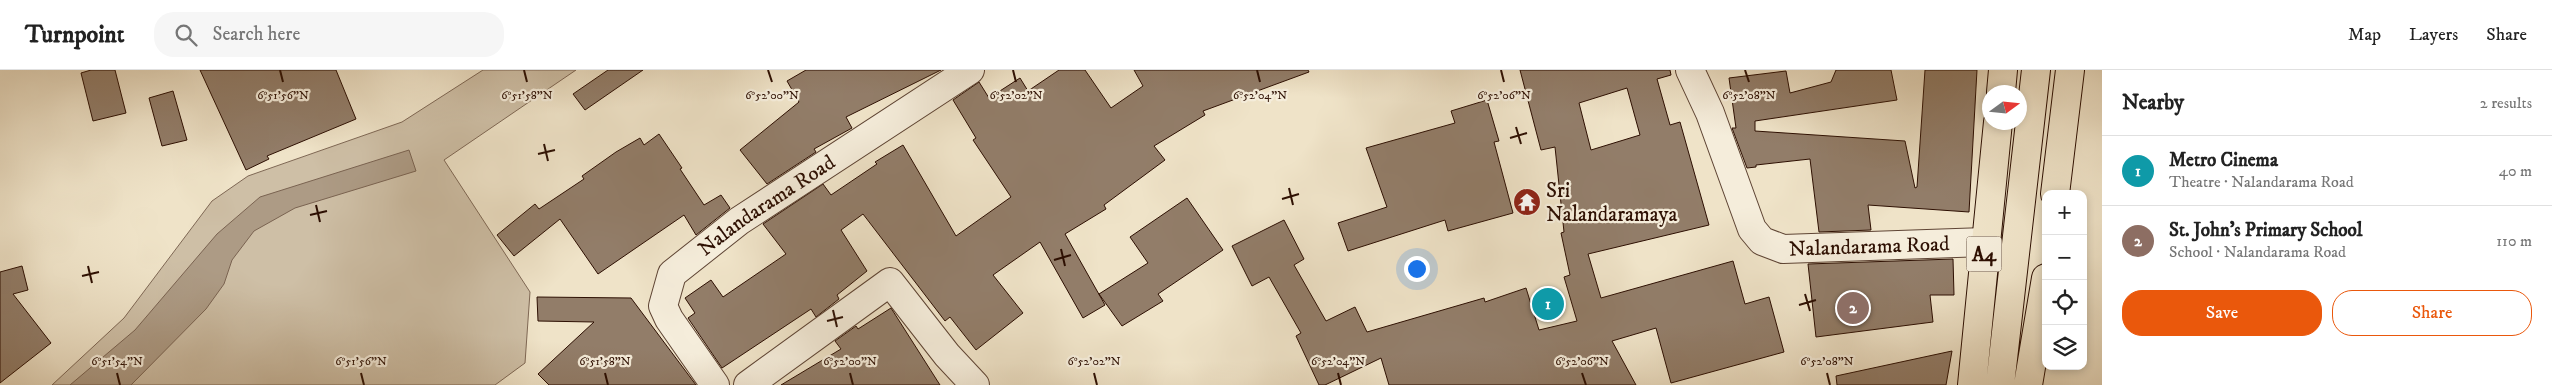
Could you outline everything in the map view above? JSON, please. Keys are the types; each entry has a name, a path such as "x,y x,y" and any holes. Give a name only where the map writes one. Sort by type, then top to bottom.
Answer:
{"highway":[{"path":"2002,85 2003,70"},
{"name":"A4","path":"2000,385 2036,70"},
{"path":"2056,190 2070,70"},
{"name":"A4","path":"1972,385 1997,130"},
{"path":"2028,385 2046,280"}],"street":[{"name":"Nalandarama Road","path":"715,385 669,319 663,306 672,274 739,221 970,70"},
{"name":"Nalandarama Road","path":"1690,70 1710,113 1752,229 1762,241 1783,249 1985,242"},
{"path":"748,385 890,282 947,355 975,385"}],"shaded area":[{"path":"483,70 576,70 444,160 530,292 525,363 495,385 52,385 124,318 212,201 248,176 402,122"},
{"path":"409,150 416,171 295,208 254,231 232,260 224,284 206,309 131,385 70,385 135,330 217,234 260,197"}],"building":[{"path":"91,70 115,70 126,113 93,121 81,73"},
{"path":"200,70 336,70 356,119 267,156 269,159 246,170"},
{"path":"608,70 643,70 585,110 573,94"},
{"path":"806,70 941,70 846,117 852,128 814,149 816,152 767,184 740,150 799,102 787,81"},
{"path":"1059,70 1085,70 1111,108 1143,86 1134,70 1308,70 1309,72 1203,111 1205,115 1154,146 1165,160 1104,205 1106,209 1065,234 1105,305 1083,318 1040,242 993,275 1023,313 976,350 950,317 945,321 863,214 841,230 867,271 837,295 839,299 816,317 811,309 722,368 688,318 695,313 685,298 711,280 723,297 786,254 763,224 823,184 831,195 877,164 875,162 903,145 956,236 1011,197 973,140 976,138 953,100 979,82 989,98 1020,78 1028,91"},
{"path":"1520,70 1670,70 1671,75 1657,79 1670,125 1680,122 1709,225 1588,254 1601,298 1733,261 1745,304 1769,297 1784,352 1671,383 1656,328 1612,341 1636,385 1389,385 1381,358 1325,385 1319,385 1296,336 1301,333 1269,277 1252,286 1232,246 1284,220 1304,259 1294,265 1326,321 1355,307 1367,332 1484,298 1485,302 1526,288 1539,330 1577,321 1564,277 1570,275 1561,233 1564,232 1555,147 1541,150","holes":["1627,88 1640,135 1591,150 1579,103"]},
{"path":"1836,70 1891,70 1897,100 1755,121 1755,131 1905,141 1915,188 1917,187 1925,70 1977,70 1969,212 1868,205 1871,230 1819,232 1810,159 1756,165 1756,167 1747,168 1732,128 1736,128 1729,78 1786,71 1790,93 1831,82"},
{"path":"173,91 187,140 162,146 149,98"},
{"path":"1487,100 1499,141 1494,142 1513,213 1448,231 1445,220 1348,251 1338,223 1387,207 1366,148 1455,123 1451,111"},
{"path":"659,134 704,205 721,195 730,208 696,235 684,215 598,274 560,219 514,256 497,235 535,204 539,209 584,179 582,176 616,152 640,138 644,145"},
{"path":"1187,198 1223,250 1158,294 1163,301 1122,326 1099,294 1148,263 1130,237"},
{"path":"1953,259 1954,295 1930,295 1933,322 1816,337 1808,264"},
{"path":"22,266 28,290 13,294 51,343 0,383 0,272"},
{"path":"537,297 631,298 696,385 549,385 538,374 594,322 538,321"},
{"path":"891,308 940,385 781,385 841,349 835,341 856,326 858,329"},
{"path":"1952,351 1946,385 1837,385 1836,376"}],"place":[{"name":"Sri Nalandaramaya","path":"1527,202"},
{"name":"Metro Cinema","path":"1548,304"},
{"name":"St. John's Primary School","path":"1853,308"}]}
